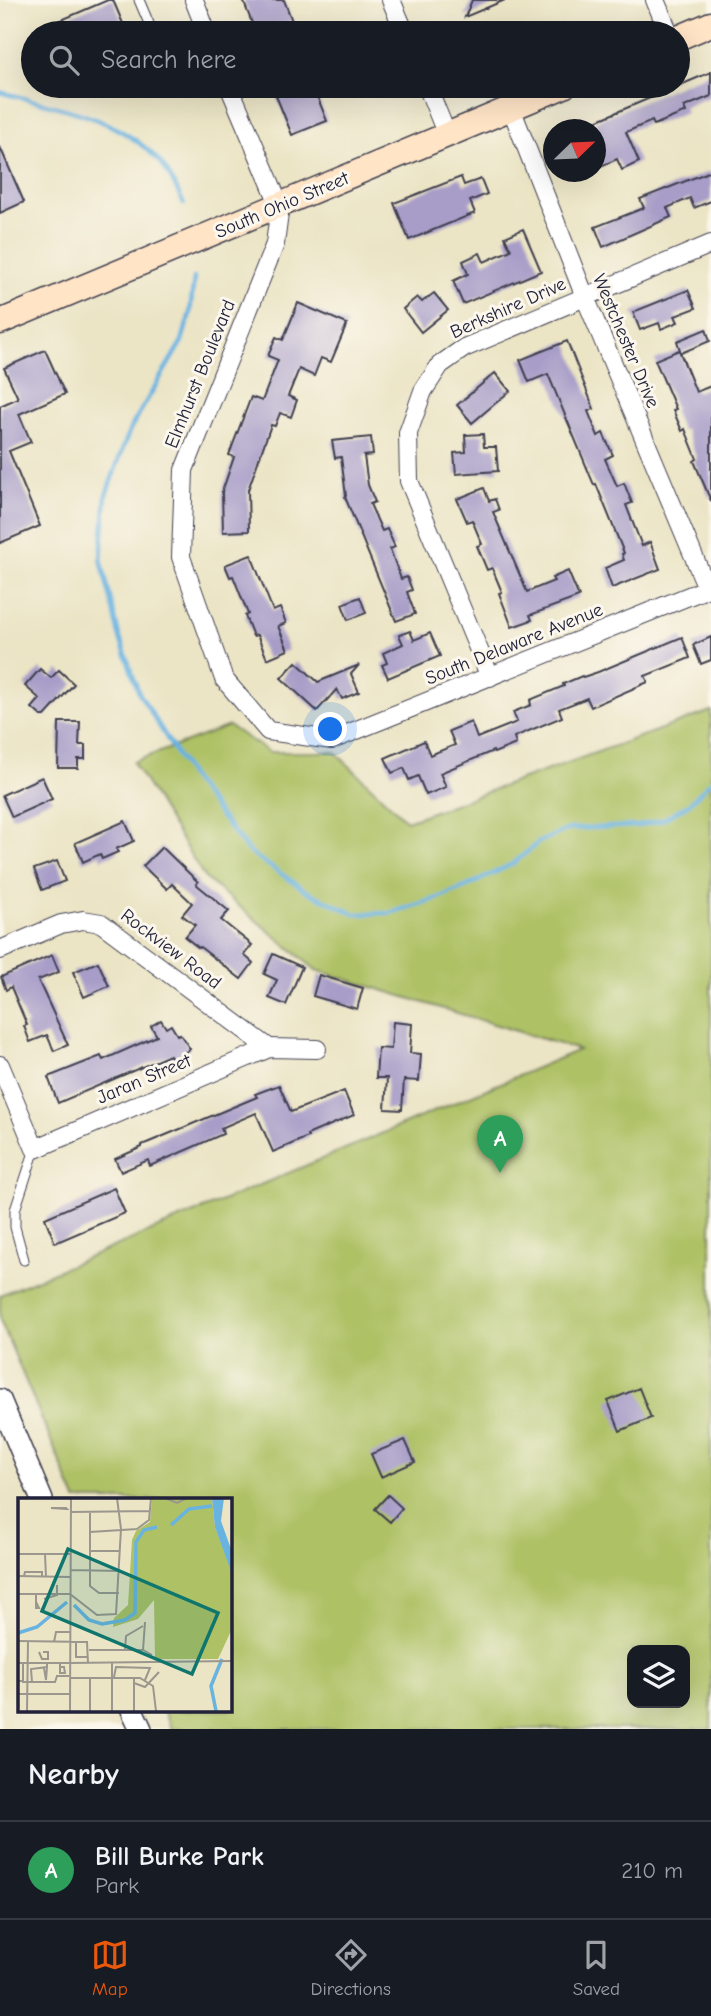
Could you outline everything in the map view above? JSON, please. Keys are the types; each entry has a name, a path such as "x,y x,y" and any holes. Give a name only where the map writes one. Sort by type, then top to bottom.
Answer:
{"main road":[{"path":"690,33 711,24"},
{"name":"South Ohio Street","path":"0,322 535,98"}],"street":[{"path":"194,0 203,21"},
{"path":"391,0 400,21"},
{"path":"655,0 664,21"},
{"path":"234,98 280,206"},
{"path":"432,98 447,135"},
{"name":"Westchester Drive","path":"510,108 585,297 709,587"},
{"name":"Elmhurst Boulevard","path":"280,206 275,244 184,470 181,557 224,679 268,731 332,740"},
{"name":"Berkshire Drive","path":"490,677 409,481 408,433 423,391 440,365 464,348 711,244"},
{"name":"South Delaware Avenue","path":"332,740 709,587"},
{"name":"Rockview Road","path":"0,950 61,924 83,919 101,923 269,1048"},
{"path":"269,1048 317,1049"},
{"name":"Jaran Street","path":"36,1149 269,1048"},
{"path":"0,1065 36,1149"},
{"path":"0,1400 41,1498"},
{"path":"133,1712 141,1729"}],"lane":[{"path":"139,0 148,21"},
{"path":"24,1260 15,1227 15,1210 36,1149"}],"green space":[{"path":"711,711 711,1729 172,1729 165,1712 231,1712 231,1498 75,1498 0,1320 0,1295 579,1050 316,970 205,878 133,762 229,726 269,752 335,752 407,821"}],"building":[{"path":"113,0 122,21 59,21"},
{"path":"243,0 284,0 292,21 251,21"},
{"path":"472,0 505,0 465,17"},
{"path":"711,72 711,96 684,107 686,112 654,125 652,121 626,132 639,162 622,170 617,159 606,164 606,119 601,119 650,98 690,98 690,81"},
{"path":"277,98 318,98 327,121 292,135"},
{"path":"0,147 24,202 0,213"},
{"path":"711,171 711,201 694,208 690,198 667,208 671,217 603,247 595,227 644,208 640,199"},
{"path":"461,177 464,185 481,179 487,194 470,201 475,213 409,240 394,203"},
{"path":"523,229 541,271 463,304 453,281 468,274 463,261 480,253 484,262 511,250 505,237"},
{"path":"688,290 696,308 675,316 678,322 661,329 659,323 640,330 633,312"},
{"path":"434,293 448,310 421,332 403,309 417,297 422,302"},
{"path":"298,303 347,324 331,362 321,358 314,376 299,369 288,396 297,400 291,417 280,413 275,426 271,425 248,490 249,531 223,532 222,492 234,457 229,455 251,397 262,401 278,360 268,356 276,337 283,340"},
{"path":"706,329 710,341 681,353 677,341"},
{"path":"567,341 594,409 588,411 598,436 603,433 613,455 605,459 617,486 624,483 632,503 626,505 642,546 650,542 660,569 612,588 605,568 624,560 624,553 548,374 529,382 520,360"},
{"path":"45,350 65,394 19,414 31,442 9,451 40,526 0,543 0,406 18,398 4,368"},
{"path":"679,350 696,392 711,386 711,501 694,461 697,459 685,429 682,431 673,410 676,409 655,360"},
{"path":"495,373 510,391 472,423 457,405"},
{"path":"483,434 484,447 496,447 498,471 456,474 454,453 466,452 465,435"},
{"path":"371,437 373,455 364,456 368,485 375,502 370,504 382,531 387,529 395,547 390,549 401,579 407,577 412,590 407,592 415,614 396,621 345,497 341,457 335,458 332,441"},
{"path":"484,488 489,501 495,499 499,510 493,512 527,592 554,581 552,578 568,571 579,597 530,615 532,620 512,627 492,568 487,570 477,546 482,544 472,520 467,522 457,499"},
{"path":"251,555 273,611 280,608 286,623 278,626 288,650 267,659 257,635 253,636 245,616 248,614 233,576 230,577 225,565"},
{"path":"360,597 366,613 348,620 342,604"},
{"path":"410,631 414,640 430,633 440,656 388,678 382,665 387,663 383,653 403,644 399,635"},
{"path":"682,637 690,658 645,676 648,682 591,707 587,698 559,709 562,717 514,737 516,744 440,773 446,787 426,795 418,776 409,780 404,768 392,773 385,758 424,741 430,755 455,745 449,731 471,722 477,738 517,722 513,712 531,705 530,700 582,676"},
{"path":"711,637 711,660 701,664 693,645"},
{"path":"296,662 318,682 359,665 351,674 359,692 342,699 337,689 317,711 281,678"},
{"path":"40,669 51,678 59,670 74,684 45,716 32,708 40,699 25,686"},
{"path":"59,722 80,722 79,745 85,745 85,759 78,759 78,768 58,768"},
{"path":"42,777 52,799 12,817 2,795"},
{"path":"125,821 134,841 102,859 100,854 83,862 75,843"},
{"path":"162,847 198,882 196,884 229,911 221,920 252,945 244,955 253,963 241,979 185,937 195,925 182,915 192,903 172,884 167,889 143,866"},
{"path":"57,861 65,881 42,890 34,869"},
{"path":"273,954 302,967 286,1005 269,998 277,980 264,974"},
{"path":"52,955 59,972 38,980 68,1045 54,1051 47,1035 30,1042 24,1026 27,1025 11,987 6,990 1,977"},
{"path":"98,962 109,986 84,997 73,972"},
{"path":"319,975 363,988 357,1009 313,996"},
{"path":"161,1020 166,1028 171,1025 177,1035 180,1034 190,1049 173,1060 170,1055 58,1103 48,1077 101,1056 103,1060 157,1036 151,1026"},
{"path":"393,1022 412,1024 410,1053 421,1054 419,1081 404,1080 402,1110 385,1109 387,1078 376,1078 378,1048 391,1049"},
{"path":"279,1085 291,1112 344,1091 354,1115 273,1152 256,1113 221,1128 223,1134 150,1166 148,1160 121,1172 115,1159"},
{"path":"114,1188 125,1213 55,1243 45,1218"},
{"path":"639,1388 651,1418 620,1431 608,1401"},
{"path":"405,1440 415,1462 381,1477 371,1454"},
{"path":"388,1495 402,1508 390,1522 375,1509"}],"waterway":[{"path":"0,92 21,97"},
{"path":"24,98 83,114 140,143 161,163 184,204"},
{"path":"194,278 190,313 182,341 130,429 106,495 101,559 119,635 139,693 193,781 249,852 308,892 355,914 390,913 470,885 514,863 539,842 569,829 638,826 662,820 689,804 711,781"}],"place":[{"name":"Bill Burke Park","path":"500,1173"}]}
